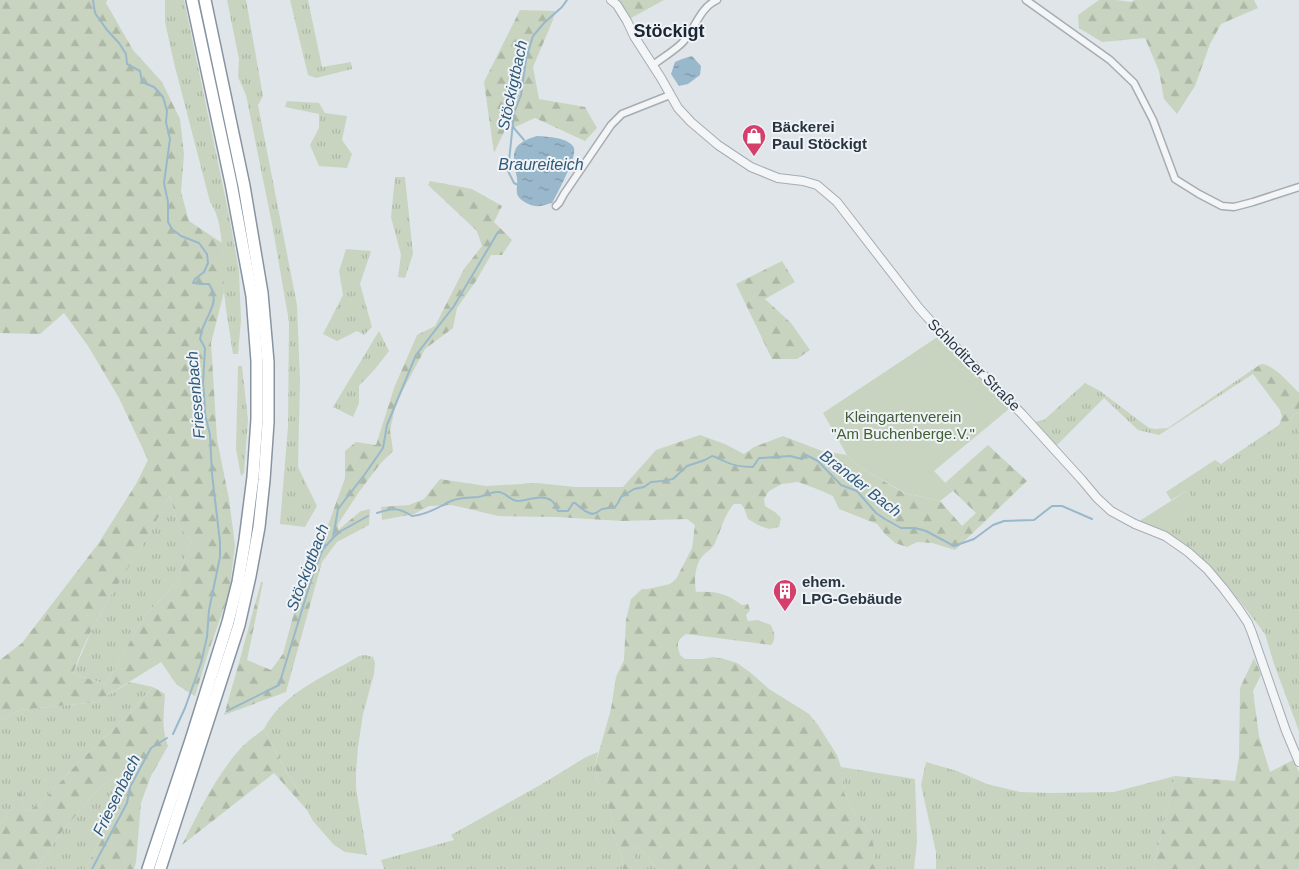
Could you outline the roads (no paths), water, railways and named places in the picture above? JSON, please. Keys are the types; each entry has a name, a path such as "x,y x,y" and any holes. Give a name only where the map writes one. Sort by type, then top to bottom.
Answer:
{"highway":[{"path":"160,869 238,582 253,477 257,419 257,362 252,296 232,182 192,0"},
{"path":"196,742 239,625 259,527 268,422 268,362 262,293 244,186 205,0"},
{"path":"148,869 189,765"}],"street":[{"name":"Schloditzer Straße","path":"611,0 617,5 627,21 670,96 691,122 718,145 750,167 778,178 803,181 816,185 837,202 936,328 1022,414 1097,498 1111,511 1166,536 1207,569 1248,623 1286,731 1299,762"},
{"path":"653,65 683,42 703,11 717,0"},
{"path":"1026,0 1110,60 1134,83 1153,120 1174,179 1222,206 1234,207 1299,187"},
{"path":"556,206 560,203 564,194 611,125 622,114 670,96"}],"water":[{"path":"692,56 701,66 700,75 688,84 679,86 671,74 675,62"},
{"name":"Braureiteich","path":"537,136 557,138 568,142 574,148 573,159 552,203 542,206 531,205 517,194 514,162 517,146"}],"waterway":[{"name":"Friesenbach","path":"93,0 95,13 126,54 127,64 140,71 142,82 154,87 163,97 167,111 166,122 170,139 164,183 168,202 168,222 172,229 181,236 199,243 207,254 208,263 204,272 193,283 209,284 214,300 200,339 205,348 203,384 205,414 210,435 220,557 201,663 185,708 173,734"},
{"name":"Stöckigtbach","path":"518,185 514,183 508,171 514,113 521,95 526,59 533,36 567,0"},
{"path":"513,127 524,140"},
{"name":"Stöckigtbach","path":"227,711 279,685 313,574 323,549 333,538 338,509 383,448 387,425 416,355 454,306 498,232"},
{"name":"Brander Bach","path":"377,513 395,509 412,516 423,514 461,498 478,497 500,492 515,501 539,497 548,499 553,502 558,511 568,511 573,503 575,503 592,514 602,509 615,507 621,497 634,489 644,487 651,482 673,479 687,466 712,456 734,465 753,467 759,458 790,456 802,459 806,455 818,461 841,485 857,491 876,513 885,519 901,528 915,528 926,531 954,546 974,539 993,525 1004,521 1034,520 1052,506 1062,506 1092,519"},
{"name":"Brander Bach","path":"334,537 368,516"},
{"name":"Friesenbach","path":"92,869 127,803 130,787 151,748 167,738"}],"place":[{"name":"Bäckerei Paul Stöckigt","path":"754,157"},
{"name":"ehem. LPG-Gebäude","path":"785,612"}],"district":[{"name":"Stöckigt","path":"669,31"}],"park label":[{"name":"Kleingartenverein \"Am Buchenberge.V.\"","path":"903,426"}]}
